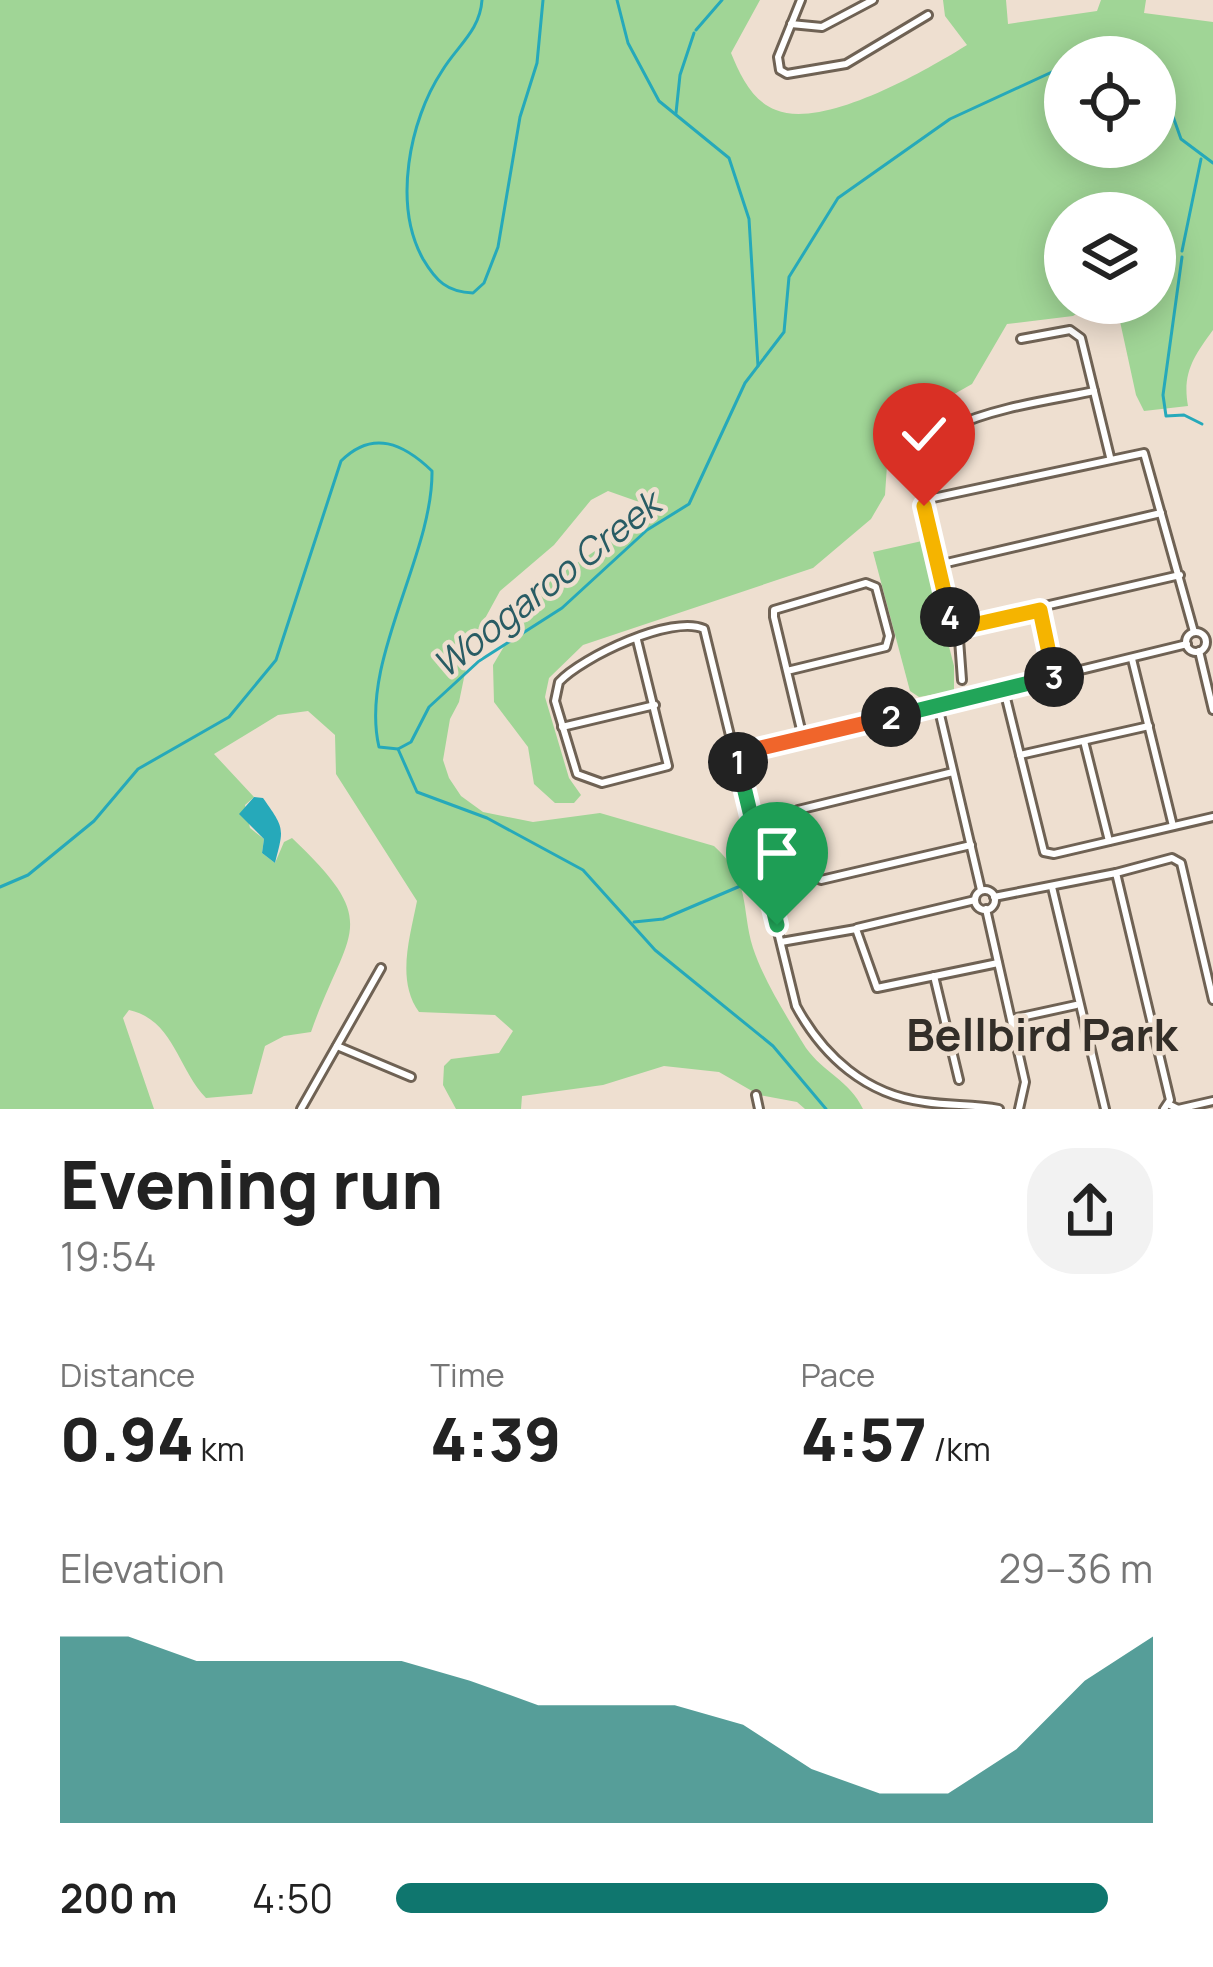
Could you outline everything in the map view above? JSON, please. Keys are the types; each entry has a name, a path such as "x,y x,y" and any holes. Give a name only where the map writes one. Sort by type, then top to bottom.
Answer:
{"street":[{"path":"801,0 778,65 787,74 846,64 928,15"},
{"path":"791,24 822,27 874,0"},
{"path":"1021,338 1077,333 1110,457"},
{"path":"1094,391 938,431 920,451 916,465 951,622 958,626 1040,610 1180,575"},
{"path":"736,754 1132,659 1186,644 1194,632 1144,453 1110,457 926,503"},
{"path":"938,566 1160,512"},
{"path":"787,671 886,646 890,636 876,587 866,584 776,607 774,617 803,738"},
{"path":"1040,610 1055,677"},
{"path":"637,640 669,761 664,769 602,783 585,781 572,766 555,700 559,682 603,649 637,640 700,626 708,636 796,1006 806,1025 828,1054 859,1078 904,1098 999,1109"},
{"path":"958,626 962,680"},
{"path":"1194,632 1209,638 1199,651"},
{"path":"1186,644 1199,651 1213,710"},
{"path":"1132,659 1173,826"},
{"path":"1004,689 1044,852 1213,817"},
{"path":"562,727 655,705"},
{"path":"781,942 975,900 981,890 938,706"},
{"path":"1020,755 1149,726"},
{"path":"1084,741 1108,842"},
{"path":"953,772 801,808 795,817 799,838 809,876 816,880 971,844"},
{"path":"981,890 994,897 1178,859 1213,1000"},
{"path":"1116,873 1167,1107 1213,1101"},
{"path":"1051,885 1076,1005 1105,1109"},
{"path":"986,909 994,897"},
{"path":"975,900 986,909 1012,1019 1025,1082 1019,1109"},
{"path":"856,929 874,987 998,963"},
{"path":"301,1109 381,968"},
{"path":"934,976 958,1080"},
{"path":"1012,1019 1076,1005"},
{"path":"337,1046 411,1077"},
{"path":"756,1095 759,1109"}],"green space":[{"path":"0,0 760,0 731,53 760,100 796,114 847,105 967,45 945,16 943,0 1006,0 1008,24 1097,11 1101,0 1146,0 1144,13 1213,22 1213,330 1191,365 1188,406 1144,411 1121,324 1176,324 1176,192 1044,192 1044,320 1007,324 972,384 912,418 887,465 885,495 871,519 813,568 583,645 549,678 545,697 569,778 581,795 574,803 555,803 534,784 528,747 494,702 493,665 538,589 640,521 642,503 608,491 591,500 554,545 500,591 471,644 443,760 461,796 483,812 533,822 600,813 714,846 739,882 753,948 777,1000 806,1048 863,1109 805,1109 797,1102 759,1095 719,1072 664,1066 603,1085 522,1096 521,1109 456,1109 443,1085 444,1066 451,1059 499,1053 513,1031 495,1015 419,1012 406,972 417,901 336,774 335,735 308,711 278,715 214,754 254,797 245,805 250,828 264,839 262,853 275,863 284,842 292,838 339,891 350,929 345,949 311,1032 284,1036 265,1046 252,1094 206,1098 165,1034 144,1015 129,1010 123,1018 154,1109 0,1109"},
{"path":"922,541 954,666 954,691 919,697 910,691 873,552"}],"water":[{"path":"254,797 263,798 279,823 275,863 262,853 264,839 239,814"}],"waterway":[{"path":"482,0 472,29 430,91 414,138 407,189 414,237 428,267 449,288 473,293 484,283 498,247 520,117 537,63 543,0"},
{"path":"617,0 628,43 659,101 729,158 749,219 758,366"},
{"path":"696,30 722,0"},
{"path":"676,113 680,75 694,33"},
{"name":"Woogaroo Creek","path":"0,887 28,875 94,821 138,769 229,717 276,660 341,461 376,443 399,448 432,471 421,538 387,644 376,714 379,747 398,749 411,742 429,707 479,661 562,608 647,530 689,504 745,383 784,332 789,277 838,198 950,119 1044,76"},
{"name":"Woogaroo Creek","path":"1176,125 1181,139 1213,163"},
{"path":"1182,251 1201,159"},
{"path":"1182,257 1163,395 1166,416 1184,415 1202,424"},
{"path":"398,749 417,792 487,818 583,870 655,950 773,1046 826,1109"},
{"path":"634,922 663,919 745,884"}],"district":[{"name":"Bellbird Park","path":"1042,1034"}],"route":[{"path":"777,925 736,754 1055,677 1040,610 964,627 951,622 924,506"}]}
